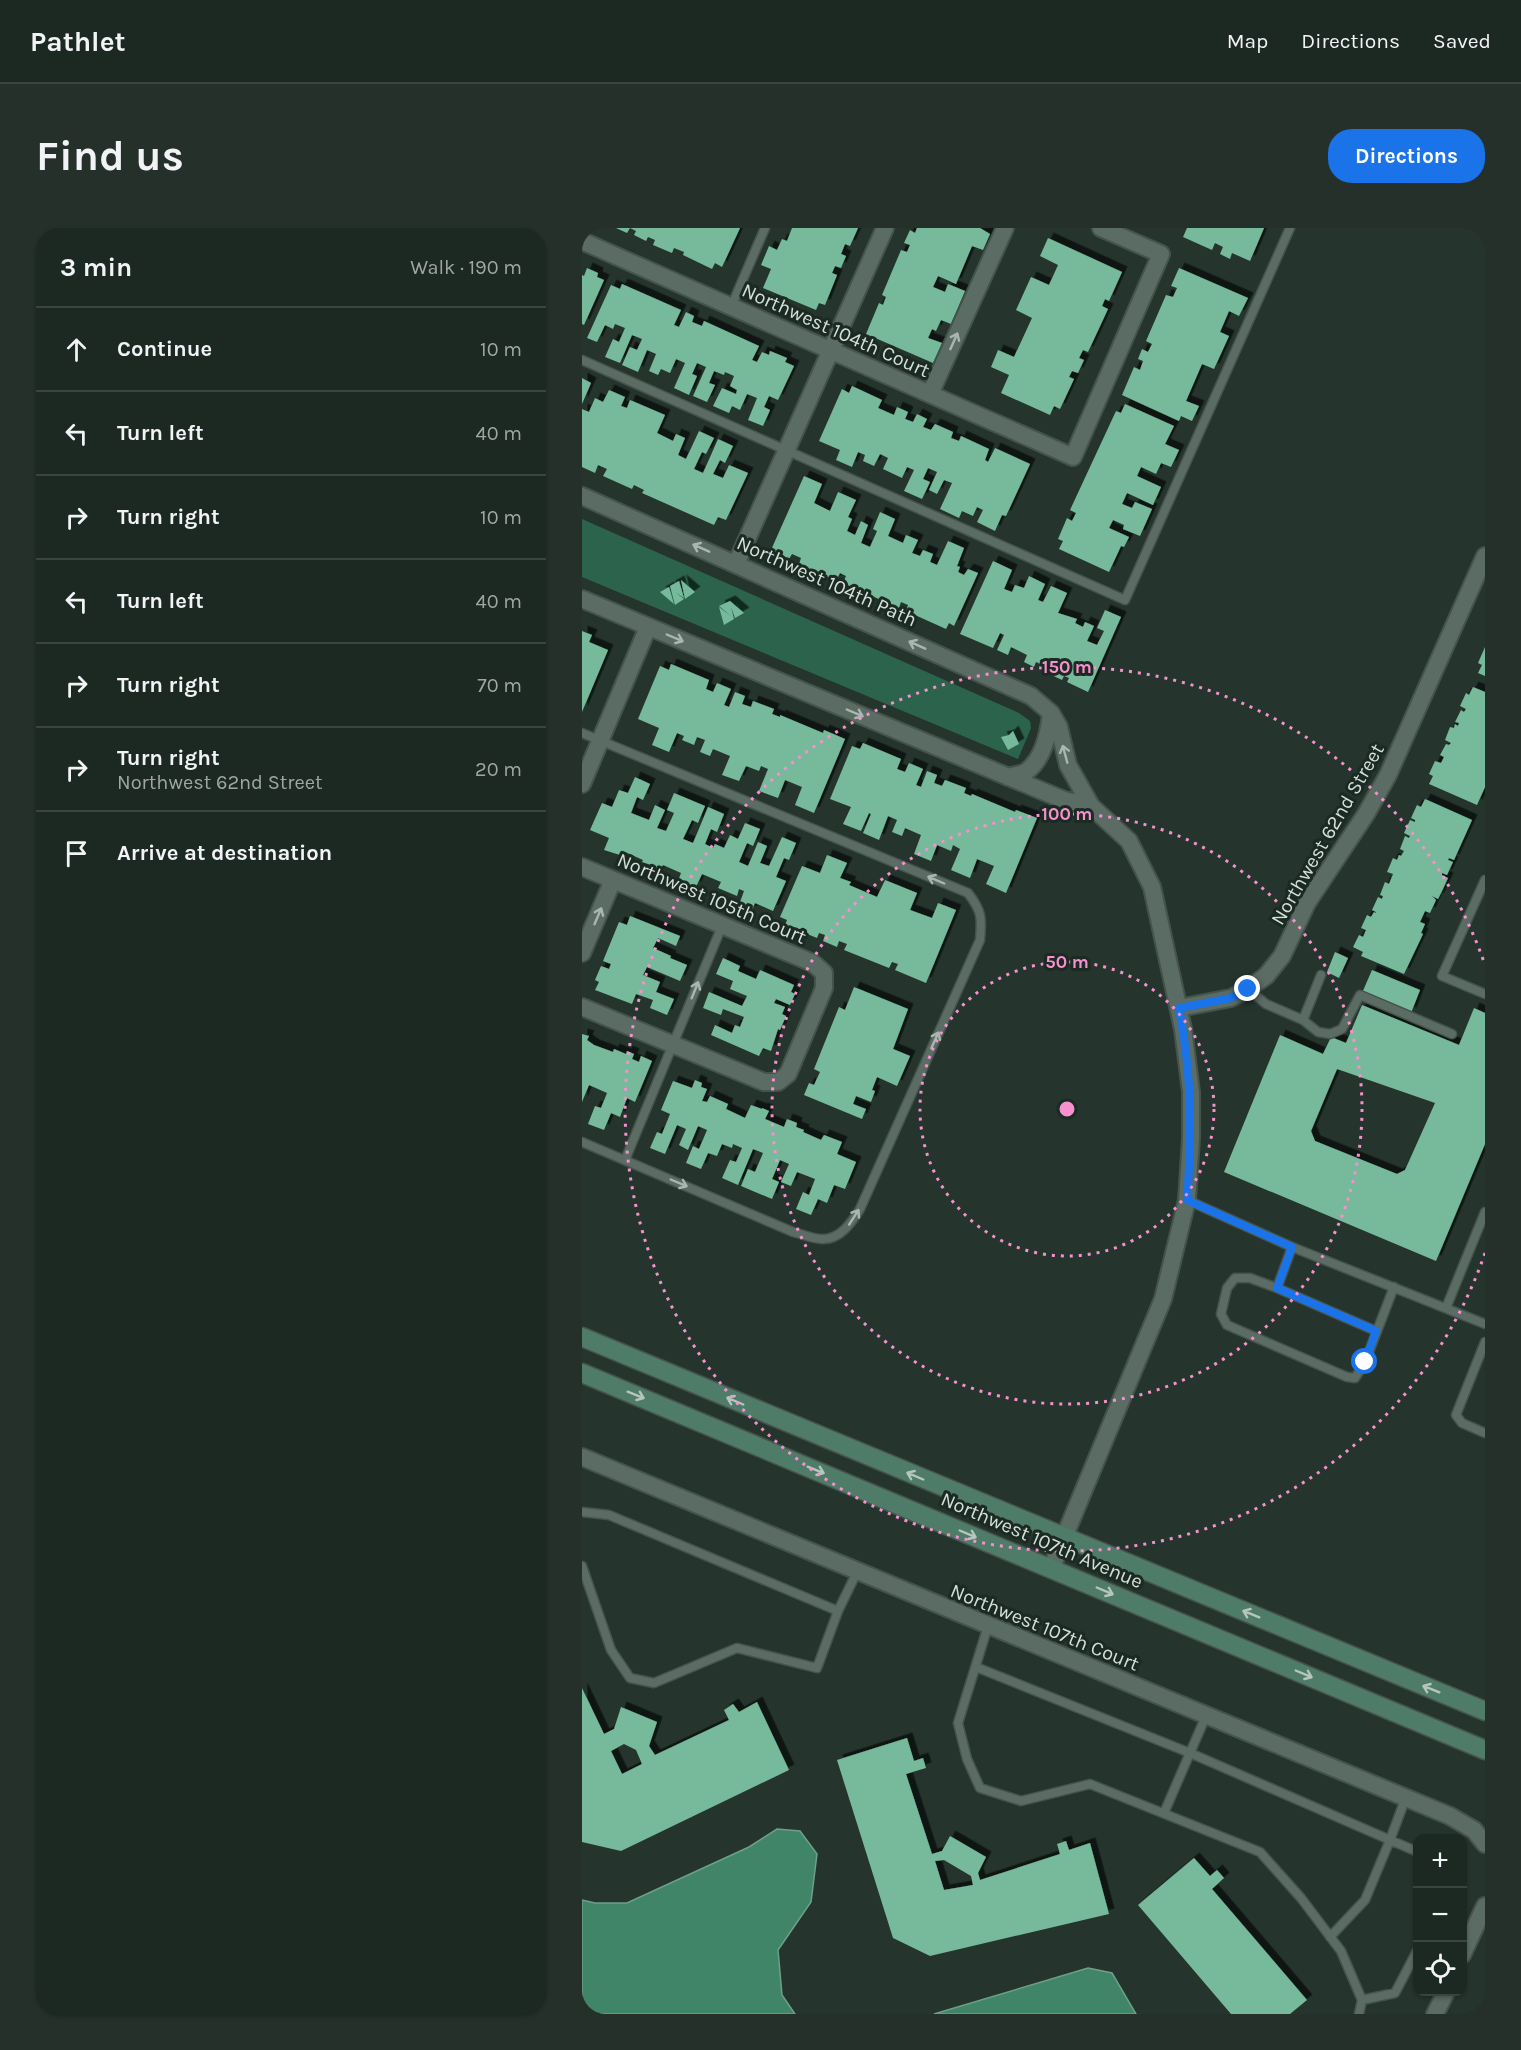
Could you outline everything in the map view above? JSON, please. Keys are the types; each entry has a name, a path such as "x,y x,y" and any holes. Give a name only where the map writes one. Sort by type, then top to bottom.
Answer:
{"main road":[{"name":"Northwest 107th Avenue","path":"582,1337 1485,1711"},
{"name":"Northwest 107th Avenue","path":"582,1373 1485,1750"}],"street":[{"path":"736,564 885,228"},
{"path":"930,394 1005,228"},
{"name":"Northwest 104th Court","path":"582,242 1073,458 1161,254 1101,228"},
{"name":"Northwest 104th Path","path":"582,496 1031,696 1051,712"},
{"name":"Northwest 62nd Street","path":"1179,1008 1231,998 1266,976 1282,956 1307,903 1366,814 1388,775 1485,556"},
{"path":"582,599 1064,800 1091,806"},
{"path":"582,784 648,627"},
{"path":"1008,777 1025,773 1036,762 1049,732 1051,712"},
{"path":"1051,712 1059,727 1068,765 1091,806 1130,841 1152,887 1179,1008 1191,1092 1187,1200 1163,1299 1051,1569"},
{"name":"Northwest 105th Court","path":"582,867 813,963 824,973 824,988 788,1074 778,1082 764,1082 673,1044"},
{"path":"582,953 613,879"},
{"path":"582,1007 673,1044"},
{"name":"Northwest 107th Court","path":"582,1457 1406,1797 1450,1816 1474,1830 1485,1844"},
{"path":"1467,1944 1485,1906"},
{"path":"1435,2014 1444,1996"}],"lane":[{"path":"731,307 765,228"},
{"path":"582,360 1125,600 1290,228"},
{"path":"582,733 968,893 978,906 982,920 980,940 860,1209 850,1225 838,1234 823,1240 793,1232 582,1142"},
{"path":"1485,880 1442,976 1485,994"},
{"path":"625,1160 722,926"},
{"path":"1303,1020 1321,975"},
{"path":"1248,989 1266,1004 1303,1020 1318,1032 1330,1034 1342,1029 1359,995 1452,1034"},
{"path":"1187,1200 1292,1247 1485,1324"},
{"path":"1446,1308 1485,1212"},
{"path":"1277,1288 1292,1247"},
{"path":"1376,1331 1250,1278 1235,1278 1227,1288 1221,1314 1227,1325 1354,1378 1365,1362 1394,1287"},
{"path":"1485,1342 1456,1415 1462,1423 1485,1433"},
{"path":"582,1512 609,1515 838,1611"},
{"path":"582,1566 611,1650 630,1678 654,1683 737,1648 817,1668 838,1611 857,1572"},
{"path":"988,1626 958,1723 967,1759 980,1788 1021,1801 1090,1784 1260,1852 1301,1898 1341,1951 1362,2000 1359,2014"},
{"path":"976,1667 1190,1753 1413,1850"},
{"path":"1164,1813 1206,1716"},
{"path":"1330,1937 1365,1900 1406,1797"},
{"path":"1362,2000 1395,1993 1413,1958"}],"shaded area":[{"path":"582,519 1019,713 1030,721 1031,728 1018,759 582,577"},
{"path":"777,1829 800,1831 817,1854 811,1902 778,1950 782,1995 795,2014 582,2014 582,1900 595,1903 627,1903 749,1847"},
{"path":"1088,1968 1112,1973 1136,2014 934,2014"}],"building":[{"path":"616,228 630,228 627,233"},
{"path":"630,228 740,228 722,267 715,263 712,269 683,255 684,252 674,248 672,253 653,245 655,240 648,237 646,241 634,235 636,231"},
{"path":"792,228 858,228 850,246 845,244 841,254 846,256 841,268 835,266 832,273 837,275 825,305 819,303 816,310 763,288 771,269 761,265 769,246 777,250 782,239 787,241"},
{"path":"917,228 980,228 990,234 983,250 972,246 956,284 938,276 933,287 945,292 948,284 965,291 951,324 941,320 936,331 932,329 928,338 942,343 933,363 866,334 879,303 883,305 886,297 882,295 901,250 907,252 910,245 904,243 910,230 915,233"},
{"path":"1187,228 1264,228 1250,261 1232,253 1230,259 1220,254 1223,247 1215,243 1212,250 1183,237"},
{"path":"1048,238 1122,272 1109,301 1105,299 1102,306 1108,309 1088,352 1083,350 1079,358 1084,360 1078,373 1072,371 1069,377 1074,379 1060,409 1054,406 1050,415 1001,393 1009,375 991,367 998,350 1014,357 1032,318 1016,310 1031,277 1049,285 1058,265 1040,256"},
{"path":"587,268 598,273 597,277 604,280 584,325 582,324 582,275 584,276"},
{"path":"1179,268 1248,298 1239,316 1229,311 1220,332 1229,336 1214,369 1202,364 1186,401 1199,406 1192,421 1181,416 1179,421 1122,395 1134,367 1140,370 1143,361 1138,359 1142,349 1148,352 1152,344 1146,341 1166,295 1173,297 1177,288 1171,286"},
{"path":"622,284 681,310 674,325 679,327 686,312 694,316 692,322 702,326 704,321 759,346 752,360 757,362 762,352 769,355 770,351 787,358 785,362 794,366 778,400 769,396 764,407 770,410 763,426 748,420 757,398 747,394 740,410 732,406 729,413 713,406 722,388 736,394 737,390 730,386 734,376 725,372 724,375 714,371 709,383 715,385 707,402 693,396 706,367 697,363 692,374 697,376 689,395 674,388 685,363 676,359 670,373 661,369 658,375 649,371 656,354 647,350 638,372 622,365 630,347 637,350 642,339 632,335 620,363 605,357 613,339 619,342 625,328 615,324 613,329 605,325 597,342 587,338 611,285 620,289"},
{"path":"582,378 591,383 582,404"},
{"path":"852,386 882,400 878,408 894,415 897,407 908,412 905,419 913,422 917,414 927,419 923,427 931,430 935,424 953,432 951,438 959,441 961,436 989,449 985,460 988,462 995,448 1030,464 1006,516 1002,515 995,531 977,522 983,510 977,507 973,516 962,511 959,518 940,509 952,483 944,480 937,494 929,490 937,472 928,468 923,479 930,482 922,499 904,491 914,470 907,467 902,478 883,469 888,458 880,454 874,466 863,461 865,455 858,452 852,467 836,460 840,450 819,441 842,389 849,393"},
{"path":"609,390 625,397 621,406 627,408 630,400 665,415 657,433 673,441 676,434 685,438 678,455 686,459 699,431 714,438 706,454 702,452 694,469 703,473 718,439 733,446 725,463 720,460 713,474 723,478 729,465 748,473 726,520 718,517 714,525 642,493 644,490 634,485 632,489 603,476 607,469 598,465 595,473 582,467 582,409 589,412 595,398 603,402"},
{"path":"1125,404 1174,426 1165,444 1179,450 1171,467 1161,463 1156,474 1141,467 1137,476 1161,487 1153,505 1127,493 1122,504 1132,508 1135,502 1152,509 1140,536 1123,529 1124,525 1113,520 1109,528 1129,537 1124,547 1121,546 1109,572 1059,549 1063,541 1058,539 1067,518 1072,521 1076,513 1070,510 1116,411 1121,413"},
{"path":"804,476 822,484 814,503 830,511 838,492 856,500 848,517 852,519 847,531 855,535 861,521 868,525 861,543 870,547 877,531 873,529 880,512 895,519 888,536 903,543 906,535 918,540 912,553 920,556 923,550 933,554 930,562 937,565 948,541 964,548 957,566 960,567 958,572 964,575 968,569 978,573 954,626 949,623 946,629 906,611 908,605 901,602 899,608 843,583 846,576 840,573 836,581 799,564 801,558 792,554 789,559 771,550"},
{"path":"993,561 1012,570 1004,589 1012,592 1015,585 1024,588 1029,576 1045,584 1038,600 1043,602 1051,586 1067,593 1058,613 1077,619 1075,623 1083,627 1085,622 1094,626 1087,641 1097,645 1104,631 1097,628 1105,610 1121,617 1088,692 1067,682 1069,678 1064,676 1062,680 1043,671 1045,666 1036,662 1034,667 1024,662 1027,655 1011,647 1008,655 997,650 1004,635 1000,633 993,648 960,634"},
{"path":"681,580 695,592 685,599"},
{"path":"679,581 684,598 675,592 684,599 675,605 670,586"},
{"path":"669,587 674,604 660,592"},
{"path":"730,601 744,613 735,618 731,607 734,619 724,625 719,607 732,617 719,606"},
{"path":"582,631 592,635 589,642 608,650 582,712"},
{"path":"1485,647 1485,676 1478,673 1482,665 1478,663"},
{"path":"671,664 709,680 706,689 713,692 717,683 731,689 724,705 729,707 735,692 745,696 742,704 751,707 753,701 774,709 772,714 845,739 814,813 795,805 802,787 785,780 778,798 759,791 768,769 761,766 759,771 746,766 739,781 722,775 730,756 713,749 710,756 700,752 705,740 697,737 694,745 682,740 684,736 677,733 669,752 652,745 659,728 638,719 660,666 669,670"},
{"path":"1473,687 1485,692 1485,787 1477,805 1429,784 1433,776 1429,774 1435,761 1441,763 1444,757 1440,755 1446,744 1451,743 1445,740 1450,727 1454,728 1455,724 1458,726 1459,723 1455,722 1461,710 1464,712 1466,709 1460,706 1466,693 1469,695"},
{"path":"1013,731 1019,744 1008,750 1001,737"},
{"path":"863,743 901,759 897,769 905,772 909,763 923,769 916,785 921,787 927,771 937,775 934,783 942,786 945,780 966,788 964,793 971,796 972,794 1015,812 1016,810 1037,818 1006,893 986,884 994,866 977,859 970,878 951,870 960,849 953,845 951,851 937,845 931,861 914,854 921,835 905,828 902,836 892,832 897,820 888,816 879,840 863,833 871,814 869,813 861,831 843,824 851,807 830,799 852,746 860,749"},
{"path":"635,777 650,784 643,800 637,797 631,813 649,820 655,805 665,810 657,828 666,831 674,813 667,810 674,793 705,806 698,823 692,820 683,839 693,843 708,807 724,814 717,832 711,829 705,844 713,848 715,844 724,848 730,835 738,839 745,823 760,829 753,846 747,843 739,862 748,866 758,842 767,846 760,863 769,866 782,837 796,843 789,860 784,858 776,877 786,881 773,911 755,903 751,912 744,908 746,905 740,902 744,891 739,889 737,896 718,888 721,882 702,874 696,887 678,881 681,873 663,865 659,873 649,868 651,865 642,862 643,860 625,852 623,856 604,850 609,838 590,830 602,803 612,807 619,790 628,793"},
{"path":"1425,799 1472,820 1454,860 1449,858 1448,860 1453,862 1447,875 1442,873 1448,878 1438,899 1432,896 1436,900 1430,913 1425,911 1420,922 1425,924 1421,933 1423,934 1404,974 1361,956 1363,952 1353,947 1359,935 1363,937 1366,930 1361,928 1367,915 1371,917 1374,912 1376,913 1372,910 1378,897 1382,899 1383,896 1380,895 1385,882 1389,884 1393,874 1387,872 1393,858 1397,860 1404,851 1400,849 1405,836 1409,838 1410,836 1404,833 1410,820 1415,822 1411,818 1417,805 1421,807"},
{"path":"827,855 847,863 840,878 851,882 849,885 877,897 885,880 917,893 910,910 932,918 938,903 956,910 926,983 895,970 898,964 892,962 889,968 844,950 847,944 839,941 837,947 823,941 825,935 819,933 817,938 785,925 787,920 780,917 802,866 820,873"},
{"path":"630,916 680,936 676,946 658,938 653,948 687,965 680,981 647,967 643,975 660,982 656,992 674,999 667,1015 650,1008 653,1000 636,994 632,1004 595,990 599,982 595,980 601,966 609,969 611,964 603,961 619,922 627,925"},
{"path":"1335,952 1348,958 1339,978 1327,972"},
{"path":"723,958 740,966 738,971 756,979 760,970 794,985 791,992 795,994 790,1005 776,999 774,1003 785,1007 782,1014 786,1016 780,1030 778,1029 771,1051 763,1048 759,1056 711,1035 715,1025 732,1033 735,1025 740,1027 744,1017 723,1009 721,1015 703,1008 709,992 742,1006 747,996 730,989 733,981 716,974"},
{"path":"1372,970 1420,990 1411,1013 1362,993"},
{"path":"854,987 908,1009 893,1049 910,1056 897,1086 877,1077 872,1090 875,1091 871,1102 856,1096 853,1104 866,1109 862,1119 804,1095 809,1083 814,1085 820,1072 814,1069 839,1007 845,1010"},
{"path":"1362,1005 1459,1045 1474,1008 1485,1013 1485,1144 1436,1261 1224,1172 1280,1035 1323,1054 1331,1037 1346,1043","holes":["1337,1069 1435,1103 1405,1170 1397,1174 1315,1141 1311,1131"]},
{"path":"582,1034 589,1036 587,1040 594,1045 613,1052 614,1049 626,1054 627,1051 634,1054 632,1059 639,1062 641,1056 652,1061 635,1102 627,1098 620,1117 611,1113 604,1130 588,1124 595,1106 601,1108 607,1093 589,1085 582,1102"},
{"path":"695,1080 702,1083 701,1087 707,1089 702,1101 707,1102 710,1096 728,1104 726,1109 745,1118 751,1105 762,1108 769,1111 765,1119 784,1127 787,1119 797,1123 796,1127 804,1130 803,1132 821,1140 824,1135 842,1142 837,1154 856,1162 845,1189 834,1185 827,1203 818,1199 811,1215 796,1209 803,1192 809,1195 815,1179 797,1172 791,1186 781,1182 789,1164 780,1160 772,1179 779,1182 772,1199 741,1186 748,1169 755,1172 763,1153 753,1149 738,1185 722,1178 730,1160 736,1162 742,1148 733,1144 732,1148 722,1144 717,1156 708,1153 701,1169 686,1163 693,1146 699,1149 707,1130 698,1126 688,1150 679,1145 686,1129 677,1125 665,1154 650,1148 657,1132 662,1134 670,1114 661,1110 673,1081 692,1088"},
{"path":"582,1688 604,1734 614,1729 621,1707 657,1722 649,1746 655,1755 729,1720 724,1710 733,1704 739,1712 757,1702 789,1770 621,1851 582,1842","holes":["624,1744 636,1750 642,1764 622,1774 611,1751"]},
{"path":"907,1738 914,1761 923,1758 926,1768 906,1774 932,1854 942,1851 950,1836 986,1857 978,1873 980,1880 1060,1854 1057,1844 1066,1841 1069,1850 1090,1843 1109,1914 930,1956 893,1938 837,1760","holes":["944,1860 971,1876 973,1885 944,1890 935,1861"]},
{"path":"1194,1858 1210,1876 1217,1870 1224,1878 1212,1889 1307,2000 1290,2014 1231,2014 1138,1905"}],"route":[{"path":"1248,989 1231,998 1179,1008 1191,1092 1187,1200 1292,1247 1277,1288 1376,1331 1365,1362"}]}
